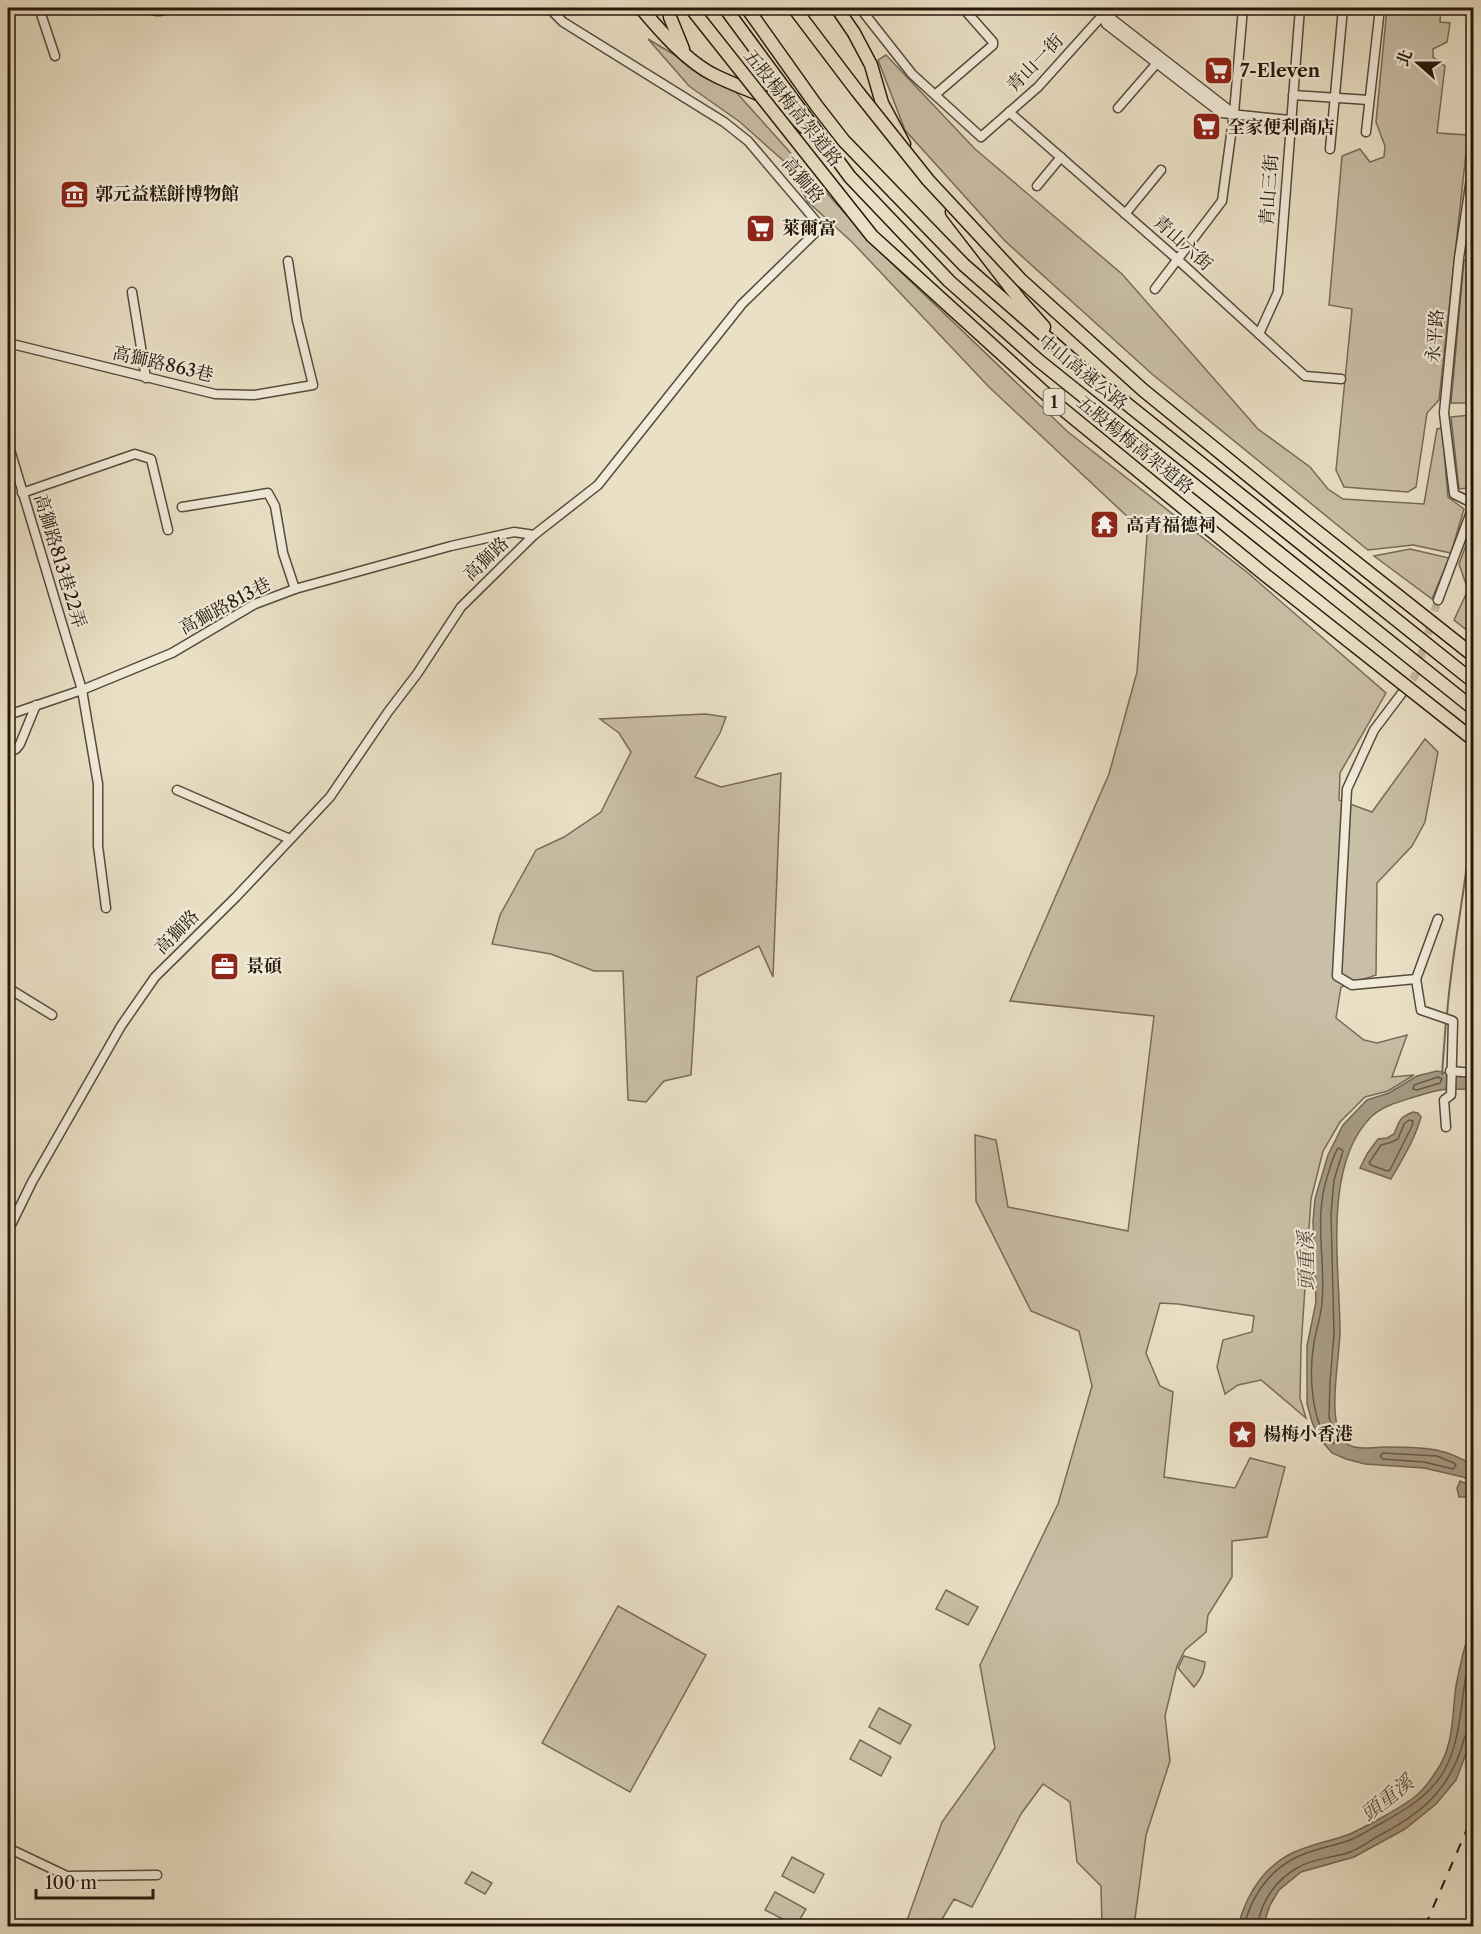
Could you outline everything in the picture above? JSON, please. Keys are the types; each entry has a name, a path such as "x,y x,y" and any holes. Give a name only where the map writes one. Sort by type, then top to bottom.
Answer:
{"highway":[{"path":"641,8 656,26 698,65 715,76 780,104 792,113 850,177"},
{"path":"669,8 670,17 685,54"},
{"name":"五股楊梅高架道路","path":"691,8 872,236 1059,406 1264,574 1473,740"},
{"name":"中山高速公路","path":"725,8 850,177 949,282 1038,360 1473,709"},
{"name":"中山高速公路","path":"747,8 816,105 851,149 964,265 1077,364 1473,682"},
{"path":"794,8 928,180 1021,280 1143,390 1473,656"},
{"path":"837,8 871,65 882,103 900,137 964,229 1020,300 1077,364"}],"street":[{"path":"39,8 55,56"},
{"path":"146,8 155,12 171,8"},
{"name":"高獅路","path":"8,1232 32,1182 133,1008 155,977 236,897 330,797 417,674 461,607 534,535 598,485 742,304 821,227 748,141 724,122 563,22 549,8"},
{"path":"860,8 912,74 936,94 993,45 993,42 963,8"},
{"name":"青山一街","path":"936,94 981,137 1038,87 1109,8"},
{"path":"1155,289 1222,201 1234,113 1243,8"},
{"name":"青山三街","path":"1259,334 1278,292 1300,8"},
{"path":"1330,149 1342,8"},
{"path":"1366,132 1380,8"},
{"path":"1102,16 1106,24 1221,113 1290,120"},
{"path":"1102,16 1112,19 1234,113"},
{"path":"1118,108 1157,63"},
{"path":"1293,95 1369,100"},
{"name":"青山六街","path":"1009,112 1177,259 1305,376 1341,379"},
{"path":"1037,186 1061,157"},
{"name":"永平路","path":"1473,159 1459,258 1444,413 1454,494 1473,504"},
{"path":"1125,214 1161,170"},
{"name":"高獅路863巷","path":"8,343 215,394 254,394 313,385 297,320 288,261"},
{"path":"132,292 146,378"},
{"name":"高獅路813巷22弄","path":"8,443 82,690 98,784 98,846 106,908"},
{"path":"22,493 135,454 151,459 168,530"},
{"path":"182,507 268,494 275,506 283,553 295,589"},
{"path":"1438,600 1473,504"},
{"name":"高獅路813巷","path":"8,715 82,690 172,653 255,604 295,589 451,546 514,532 534,535"},
{"path":"1402,693 1374,730 1347,789 1336,975 1352,985 1416,979"},
{"path":"8,752 16,749 20,744 36,705"},
{"path":"177,790 290,838"},
{"path":"1438,919 1416,979 1421,1010 1452,1021 1451,1095 1444,1100 1446,1127"},
{"path":"8,988 52,1015"},
{"path":"1450,1073 1473,1072"},
{"path":"8,1848 68,1876 158,1875"}],"shaded area":[{"path":"1387,8 1441,8 1440,22 1450,23 1447,42 1433,49 1433,57 1445,66 1437,133 1468,135 1439,400 1427,413 1416,487 1408,492 1344,487 1336,470 1352,309 1329,305 1342,156 1360,149 1370,162 1384,157 1385,146 1376,122"},
{"path":"648,39 735,91 878,250 1068,432 1248,573 1386,693 1340,773 1339,800 1372,812 1425,739 1438,752 1425,822 1412,846 1377,883 1376,975 1341,987 1336,1018 1364,1040 1377,1043 1407,1035 1392,1077 1414,1075 1388,1091 1365,1097 1340,1122 1323,1151 1311,1199 1301,1347 1300,1398 1306,1418 1261,1380 1238,1385 1225,1394 1217,1367 1223,1340 1252,1332 1254,1316 1160,1303 1146,1353 1160,1386 1173,1392 1164,1477 1235,1488 1250,1458 1285,1467 1267,1537 1232,1541 1232,1577 1208,1615 1206,1632 1185,1650 1177,1666 1165,1716 1170,1761 1146,1835 1134,1926 1102,1926 1101,1886 1077,1862 1070,1802 1043,1784 1021,1814 972,1907 954,1899 938,1926 905,1926 942,1822 995,1748 980,1665 1058,1504 1092,1386 1079,1331 1031,1311 976,1201 975,1135 996,1140 1008,1207 1128,1231 1154,1016 1010,1001 1109,774 1137,672 1147,535 989,387 852,242 808,202 787,164 740,122 689,86"},
{"path":"886,55 975,149 1122,274 1258,429 1310,467 1328,489 1343,499 1424,504 1437,429 1442,428 1448,497 1464,509 1451,553 1413,545 1368,550 1152,374 1005,241 905,130 878,60"},
{"path":"1473,258 1473,403 1451,403 1464,260"},
{"path":"1471,415 1467,488 1459,489 1451,417"},
{"path":"1473,526 1473,635 1454,620 1468,590 1459,564"},
{"path":"1410,549 1449,558 1432,599 1374,556"},
{"path":"706,714 726,717 720,733 695,777 721,787 781,773 773,977 759,946 697,977 691,1075 664,1081 646,1102 628,1100 623,971 594,971 551,954 492,944 500,915 536,850 564,837 601,812 631,752 619,733 600,719"},
{"path":"946,1590 978,1607 968,1625 936,1609"},
{"path":"618,1606 706,1655 630,1792 542,1743"},
{"path":"1184,1656 1205,1662 1202,1675 1194,1687 1178,1668"},
{"path":"879,1708 911,1725 900,1744 869,1727"},
{"path":"860,1740 891,1757 881,1776 850,1759"},
{"path":"792,1857 824,1874 814,1893 782,1876"},
{"path":"472,1872 492,1883 485,1894 465,1883"},
{"path":"775,1892 806,1909 796,1926 765,1910"}],"water":[{"path":"1437,1071 1473,1077 1473,1090 1435,1091 1380,1110 1371,1117 1356,1138 1345,1162 1337,1219 1340,1332 1335,1390 1336,1422 1346,1443 1354,1447 1420,1448 1453,1455 1473,1464 1473,1482 1463,1477 1424,1468 1365,1464 1332,1453 1319,1438 1307,1404 1307,1346 1316,1302 1313,1221 1315,1199 1328,1155 1343,1125 1367,1100 1389,1093 1417,1076"},
{"path":"1413,1112 1418,1113 1421,1117 1408,1148 1391,1179 1360,1168 1378,1139 1394,1134 1402,1118"},
{"path":"1460,1481 1467,1484 1471,1494 1469,1497 1459,1497 1457,1488"},
{"path":"1473,1620 1473,1722 1469,1746 1456,1780 1436,1804 1405,1829 1354,1857 1301,1872 1279,1890 1270,1905 1263,1926 1238,1926 1253,1890 1260,1879 1278,1861 1302,1849 1350,1834 1366,1826 1411,1800 1428,1783 1447,1751 1456,1686"}],"waterway":[{"path":"1447,1015 1471,830 1472,797 1468,752"},
{"path":"1442,1074 1446,1020"}],"tunnel":[{"path":"1405,689 1415,676 1438,600"}],"railway":[{"path":"1425,1926 1474,1813"}],"place":[{"name":"7-Eleven","path":"1219,71"},
{"name":"全家便利商店","path":"1206,127"},
{"name":"郭元益糕餅博物館","path":"74,194"},
{"name":"萊爾富","path":"761,228"},
{"name":"高青福德祠","path":"1105,525"},
{"name":"景碩","path":"225,966"},
{"name":"楊梅小香港","path":"1242,1434"}],"water label":[{"name":"頭重溪","path":"1306,1261"},
{"name":"頭重溪","path":"1387,1798"}]}
